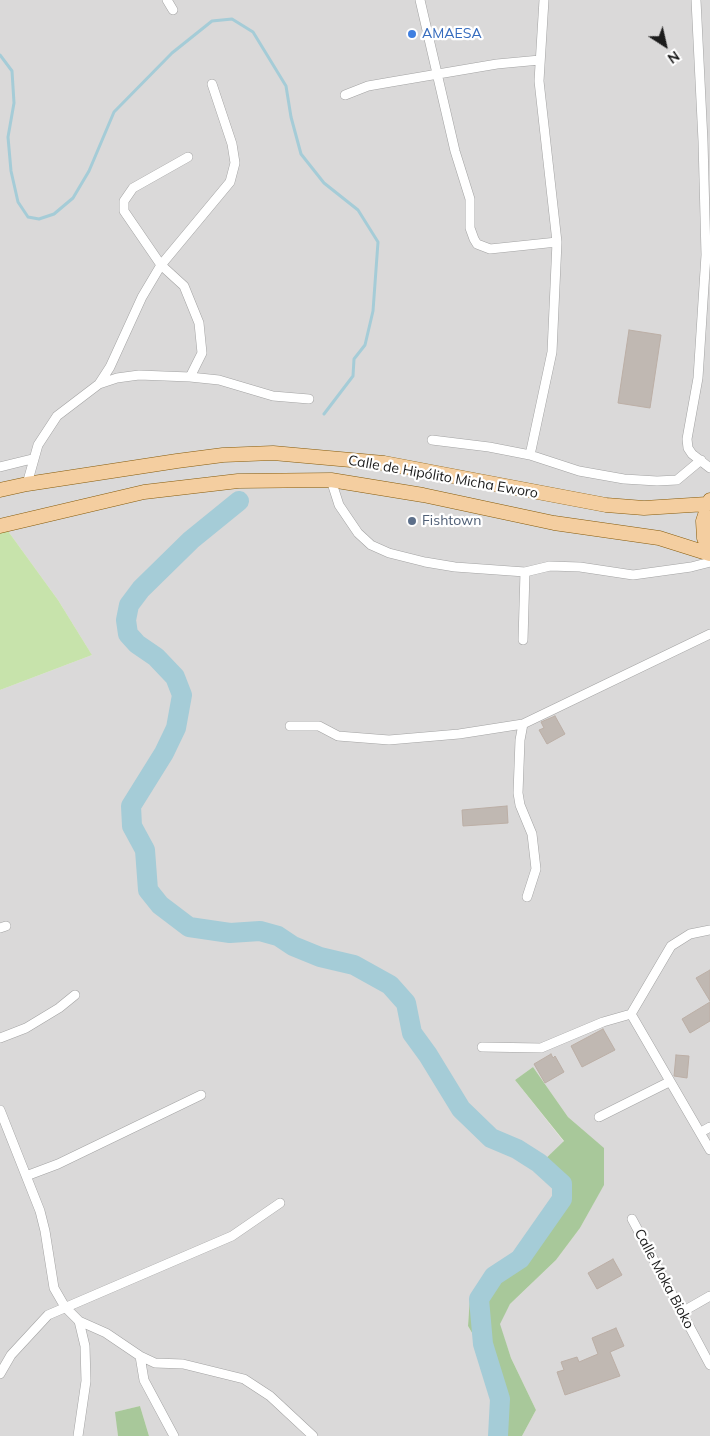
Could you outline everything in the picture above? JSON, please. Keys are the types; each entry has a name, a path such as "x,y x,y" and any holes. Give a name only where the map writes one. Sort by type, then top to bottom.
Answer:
{"main road":[{"name":"Calle de Hipólito Micha Eworo","path":"0,490 27,484 223,455 273,453 384,463 606,505 644,508 709,502"},
{"name":"Calle de Hipólito Micha Eworo","path":"0,526 144,492 238,481 331,480 423,495 554,523 659,538 710,554"},
{"path":"709,502 702,521 704,538 710,554"}],"street":[{"path":"167,0 173,10"},
{"path":"420,0 455,151 470,199 470,228 477,244 490,249 558,242"},
{"path":"530,455 552,352 558,242 539,81 544,0"},
{"path":"696,0 706,255 698,378 688,448 710,468"},
{"path":"345,95 368,86 497,64 540,60"},
{"path":"99,384 110,367 142,297 162,265 230,182 235,164 232,144 212,84"},
{"path":"188,158 133,188 124,201 124,211 162,265 184,286 199,323 202,353 190,377"},
{"path":"27,484 32,458 57,416 99,384 117,378 138,375 219,380 273,396 308,399"},
{"path":"432,440 489,447 530,455 579,471 624,479 677,480 701,460"},
{"path":"0,467 32,458"},
{"path":"331,480 339,505 358,533 371,545 389,553 455,567 524,572 550,566 580,567 633,575 691,568 710,562"},
{"path":"523,640 524,572"},
{"path":"290,726 319,726 338,736 389,740 459,734 522,724 710,634"},
{"path":"522,724 518,793 520,805 530,829 536,864 535,877 527,896"},
{"path":"482,1046 541,1048 604,1022 631,1014 671,946 690,934 710,930"},
{"path":"0,1038 26,1028 59,1008 75,995"},
{"path":"631,1014 710,1150"},
{"path":"599,1117 670,1082"},
{"path":"26,1176 58,1164 201,1095"},
{"path":"0,1110 45,1231 54,1288 65,1307 79,1321 115,1338 140,1356 155,1363 183,1364 244,1379 270,1396 313,1436"},
{"path":"701,1132 710,1127"},
{"path":"0,1374 11,1355 48,1315 232,1236 280,1203"},
{"name":"Calle Moka Bioko","path":"632,1219 710,1365"},
{"path":"682,1312 710,1296"},
{"path":"78,1436 86,1381 85,1346 79,1321"},
{"path":"140,1356 144,1380 174,1436"}],"shaded area":[{"path":"0,0 710,0 710,1436 522,1436 536,1410 511,1358 499,1324 510,1304 556,1260 580,1228 604,1184 603,1148 568,1117 533,1067 515,1080 564,1142 540,1164 562,1191 564,1208 529,1237 501,1269 470,1296 468,1326 491,1365 501,1402 493,1436 149,1436 140,1406 116,1412 118,1436 0,1436 0,690 92,655 58,600 0,520"}],"green space":[{"path":"0,520 58,600 92,655 0,690"},
{"path":"533,1067 568,1117 604,1148 604,1185 580,1228 556,1260 510,1304 500,1324 511,1358 536,1410 522,1436 493,1436 501,1402 491,1365 468,1326 470,1296 501,1269 529,1237 564,1208 562,1191 540,1164 564,1141 515,1080"},
{"path":"140,1406 149,1436 118,1436 115,1412"}],"building":[{"path":"629,330 661,335 650,408 618,403"},
{"path":"555,716 565,734 547,744 539,730 544,728 541,722"},
{"path":"507,806 508,823 463,826 462,810"},
{"path":"710,970 710,1001 696,978"},
{"path":"710,1002 710,1021 690,1033 682,1019"},
{"path":"603,1029 615,1050 582,1067 571,1046"},
{"path":"551,1054 553,1058 555,1056 564,1072 545,1083 534,1064"},
{"path":"676,1055 689,1056 687,1078 674,1076"},
{"path":"613,1259 622,1275 597,1289 588,1273"},
{"path":"616,1328 624,1346 610,1352 620,1376 565,1395 557,1372 564,1370 561,1362 577,1357 579,1362 598,1354 592,1338"}],"waterway":[{"path":"0,55 12,71 14,103 8,137 11,171 18,202 28,217 39,219 54,214 73,198 89,171 114,112 172,53 212,21 232,19 253,32 286,86 291,117 301,154 324,183 358,210 378,242 373,311 365,345 354,359 353,376 324,414"},
{"path":"239,501 191,540 141,589 129,605 126,620 128,634 137,644 156,657 175,677 182,695 176,728 164,753 131,806 132,826 145,850 148,890 160,905 189,927 230,933 260,931 278,936 293,946 320,957 354,965 390,985 406,1003 412,1033 428,1055 461,1109 491,1138 517,1149 539,1163 562,1184 562,1199 520,1259 494,1276 479,1299 483,1344 500,1399 498,1436"}],"place":[{"name":"AMAESA","path":"412,34"},
{"name":"Fishtown","path":"412,521"}]}
